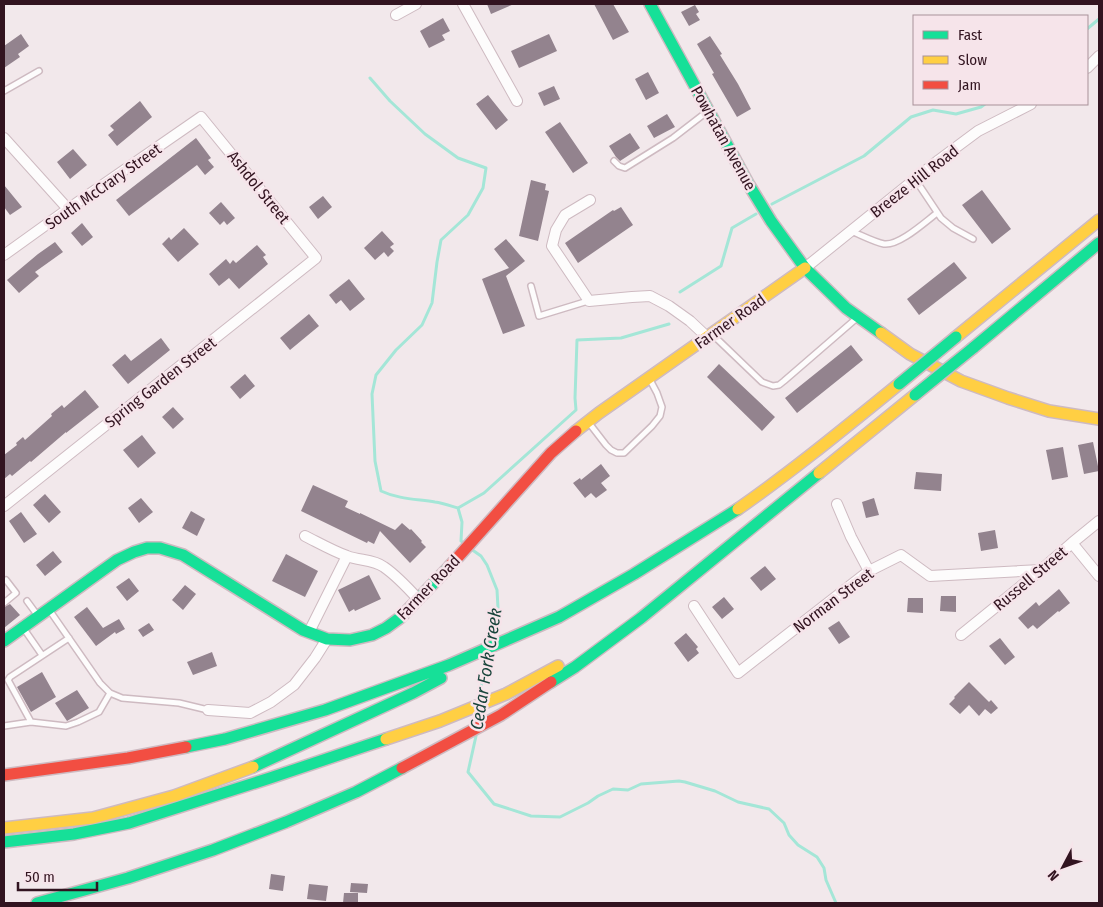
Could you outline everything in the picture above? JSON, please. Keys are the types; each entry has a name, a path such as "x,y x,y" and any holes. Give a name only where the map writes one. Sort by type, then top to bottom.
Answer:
{"main road":[{"name":"Powhatan Avenue","path":"650,4 767,214 805,268 846,308 910,354 961,381 1050,411 1099,419"},
{"path":"4,828 93,818 174,796 256,766 413,693 559,617 634,574 727,516 772,485 833,438 1099,220"},
{"path":"37,903 128,878 213,850 286,822 356,792 501,715 575,668 641,618 1099,243"},
{"name":"Farmer Road","path":"4,641 117,560 135,551 152,548 183,555 303,630 327,639 350,640 372,635 401,617 552,454 588,422 805,268"},
{"path":"4,775 128,758 225,739 307,716 448,665 559,617"},
{"path":"4,842 74,834 129,823 270,778 440,720 506,694 566,662 641,618"}],"street":[{"path":"396,15 416,4"},
{"path":"462,4 517,101"},
{"path":"1088,67 1099,56"},
{"name":"Breeze Hill Road","path":"805,268 939,160 978,132 1029,105"},
{"name":"South McCrary Street","path":"4,255 202,117"},
{"name":"Ashdol Street","path":"202,117 316,258"},
{"path":"4,138 68,209"},
{"path":"590,200 565,216 556,230 552,246 589,301 650,296 669,306 709,335"},
{"name":"Spring Garden Street","path":"4,506 316,258"},
{"path":"837,504 851,537 869,570"},
{"name":"Russell Street","path":"961,635 1099,521"},
{"path":"305,536 347,556 358,560 372,561 383,566 406,585 418,599"},
{"path":"1072,543 1099,576"},
{"name":"Norman Street","path":"694,606 738,673 869,570 901,555 930,576 1041,570"},
{"path":"309,632 347,556"},
{"path":"208,710 250,713 271,702 294,685 327,639"}],"lane":[{"path":"4,91 40,70"},
{"path":"614,161 619,166 625,168 667,142 709,110"},
{"path":"915,179 941,218 953,228 973,239"},
{"path":"851,231 883,244 893,244 937,212"},
{"path":"531,286 539,316 589,301"},
{"path":"709,335 756,378 767,385 773,386 784,381 858,317"},
{"path":"588,422 611,450 617,453 624,453 660,416 662,408 649,377"},
{"path":"4,603 16,593 6,580"},
{"path":"27,601 38,616"},
{"path":"49,609 100,683 110,694 122,698 179,703 208,710"},
{"path":"22,627 42,655"},
{"path":"31,722 8,680 12,674 69,638"},
{"path":"4,726 31,722 66,726 99,712 110,694"}],"building":[{"path":"487,4 514,4 491,14"},
{"path":"594,4 613,4 629,32 613,40"},
{"path":"695,5 699,12 696,14 700,20 689,26 681,12"},
{"path":"443,18 450,31 442,35 445,40 429,48 420,31"},
{"path":"21,34 29,46 18,54 20,57 4,68 4,46"},
{"path":"549,34 557,51 519,68 511,51"},
{"path":"710,36 722,54 720,55 751,109 737,117 697,44"},
{"path":"648,72 659,93 646,100 635,79"},
{"path":"554,86 560,99 544,106 538,93"},
{"path":"488,95 508,120 496,130 476,104"},
{"path":"140,101 152,117 117,146 108,135 114,130 110,126"},
{"path":"667,114 675,127 654,138 647,126"},
{"path":"560,122 588,163 573,173 545,132"},
{"path":"630,133 640,148 620,161 609,146"},
{"path":"196,138 211,158 208,160 214,167 205,175 197,165 129,216 116,200"},
{"path":"73,149 87,165 70,179 57,162"},
{"path":"531,180 546,184 545,190 549,191 538,241 519,236"},
{"path":"4,185 22,207 10,215 4,207"},
{"path":"982,190 1011,229 992,244 962,205"},
{"path":"323,196 332,207 318,219 309,207"},
{"path":"221,202 235,218 227,225 224,221 220,225 209,213"},
{"path":"621,207 633,225 578,263 565,243 613,210"},
{"path":"82,223 93,237 82,246 71,233"},
{"path":"184,228 199,244 178,262 162,244 169,237 171,240"},
{"path":"382,231 394,244 390,247 394,251 388,257 384,252 375,260 364,248"},
{"path":"506,239 525,261 506,276 525,326 503,334 482,279 509,268 494,249"},
{"path":"55,242 63,252 35,272 39,276 19,293 7,280"},
{"path":"257,245 266,255 263,257 268,264 239,289 229,278 219,286 209,274 226,259 230,264 233,260 236,263"},
{"path":"954,262 967,278 919,315 907,299"},
{"path":"349,279 365,299 350,311 341,300 336,304 329,295"},
{"path":"309,314 319,326 290,350 280,338"},
{"path":"161,338 170,350 128,384 112,365 125,354 131,361"},
{"path":"851,345 863,360 797,413 785,398"},
{"path":"719,364 775,417 762,431 707,377"},
{"path":"245,374 255,386 240,399 230,387"},
{"path":"85,390 99,407 31,462 12,476 10,474 4,479 4,455 17,445 16,443 23,437 25,440 62,405 64,408"},
{"path":"173,407 184,419 173,429 162,417"},
{"path":"142,435 156,453 138,468 123,450"},
{"path":"1093,442 1099,471 1084,474 1078,445"},
{"path":"1063,447 1068,477 1052,480 1046,450"},
{"path":"601,464 610,476 601,483 607,490 596,498 591,493 585,498 573,483 580,478 581,480"},
{"path":"916,472 942,474 941,491 914,489"},
{"path":"313,485 348,501 345,507 395,530 402,523 411,529 426,547 410,563 380,531 374,544 368,541 367,543 301,511"},
{"path":"45,494 61,512 49,523 33,505"},
{"path":"141,498 153,512 139,523 128,508"},
{"path":"874,498 879,515 866,518 862,502"},
{"path":"191,511 205,519 197,536 182,528"},
{"path":"21,512 37,534 24,543 9,521"},
{"path":"995,530 998,548 981,551 978,533"},
{"path":"53,551 62,562 45,576 36,565"},
{"path":"286,554 318,571 305,597 272,581"},
{"path":"765,566 776,579 761,591 750,578"},
{"path":"369,575 381,599 349,612 338,590"},
{"path":"129,578 139,591 127,601 116,587"},
{"path":"185,585 196,594 183,610 172,600"},
{"path":"1059,589 1070,603 1037,629 1033,625 1028,629 1018,618 1036,602 1039,606"},
{"path":"941,596 956,596 956,612 940,611"},
{"path":"724,597 734,609 722,619 712,607"},
{"path":"908,598 923,598 923,613 907,612"},
{"path":"10,604 20,615 4,628 4,607"},
{"path":"87,607 103,628 119,619 125,629 116,634 115,632 96,646 74,617"},
{"path":"839,621 850,637 839,644 828,628"},
{"path":"149,623 154,630 143,637 138,630"},
{"path":"686,633 698,647 696,649 699,653 688,662 674,643"},
{"path":"1000,638 1015,657 1005,665 989,646"},
{"path":"212,652 217,666 193,675 187,662"},
{"path":"42,672 56,697 31,712 17,687"},
{"path":"969,682 989,702 991,700 998,708 991,714 985,709 979,716 969,705 960,714 949,704"},
{"path":"77,690 89,708 67,721 55,703"},
{"path":"271,874 285,876 283,891 269,889"},
{"path":"351,883 368,884 367,893 350,892"},
{"path":"309,884 328,886 326,901 307,899"},
{"path":"344,893 358,893 358,903 343,903"}],"waterway":[{"path":"1088,28 1099,19"},
{"name":"Cedar Fork Creek","path":"370,78 390,101 425,134 458,158 486,168 483,188 468,215 441,240 432,303 422,325 396,350 376,375 372,394 375,461 381,491 387,494 438,502 458,508 462,522 461,541 464,543"},
{"path":"772,204 864,156 911,117 933,110 956,114 984,105"},
{"path":"680,292 721,266 732,228 756,214"},
{"path":"458,508 484,493 576,410 577,340 621,338 669,324"},
{"name":"Cedar Fork Creek","path":"471,549 481,556 487,565 497,590 497,623 490,639"},
{"name":"Cedar Fork Creek","path":"479,698 487,655"},
{"name":"Cedar Fork Creek","path":"476,736 468,772 494,804 531,816 560,817 613,789 628,790 641,784 679,781 715,791 738,802 769,809 784,823 789,835 798,845 817,857 824,868 826,880 836,903"}],"traffic: fast":[{"path":"650,4 749,185 771,221 805,268 846,308 881,333"},
{"path":"973,348 1099,243"},
{"path":"899,384 956,337"},
{"path":"915,395 973,348"},
{"path":"551,682 575,667 641,618 819,473"},
{"path":"186,747 225,739 325,710 449,665 559,617 634,574 738,509"},
{"path":"4,641 117,560 147,548 160,548 183,555 303,630 327,639 350,640 372,635 386,628 401,617 450,566"},
{"path":"253,767 413,693 441,678"},
{"path":"4,842 74,834 129,823 386,739"},
{"path":"37,903 128,878 213,850 356,792 402,768"}],"traffic: slow":[{"path":"956,337 1099,220"},
{"path":"576,431 805,268"},
{"path":"881,333 910,354 961,381 1049,411 1099,419"},
{"path":"738,509 800,464 899,384"},
{"path":"819,473 915,395"},
{"path":"386,739 440,721 506,694 558,666"},
{"path":"4,828 93,818 174,796 253,767"}],"traffic: jam":[{"path":"450,566 551,453 576,431"},
{"path":"402,768 501,715 551,682"},
{"path":"4,775 128,758 186,747"}]}
